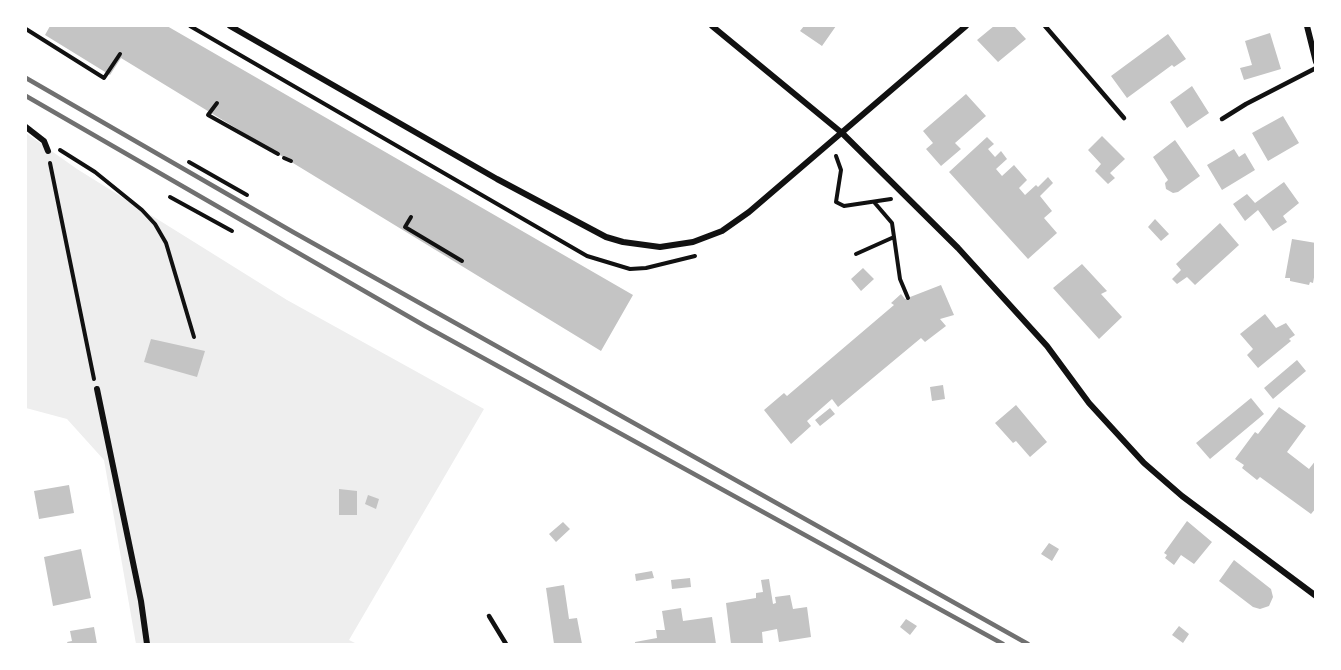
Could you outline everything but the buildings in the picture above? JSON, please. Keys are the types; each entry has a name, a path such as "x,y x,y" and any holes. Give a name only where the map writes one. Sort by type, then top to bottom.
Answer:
{"street":[{"path":"230,26 497,179 606,237 623,242 660,247 693,242 722,231 749,212 966,26"},
{"path":"712,26 842,133 958,248 1017,311 1047,346 1095,410 1144,463 1182,496 1316,596"},
{"path":"1307,26 1316,62"},
{"path":"26,127 44,141 48,151"},
{"path":"97,389 141,601 147,645"}],"lane":[{"path":"1045,26 1124,118"},
{"path":"1222,119 1316,68"},
{"path":"489,616 506,645"}],"path":[{"path":"190,26 587,256 630,269 646,268 696,255"},
{"path":"26,29 105,78 120,54"},
{"path":"217,103 208,115 278,154"},
{"path":"44,141 95,172 142,210 155,224 166,243 194,337"},
{"path":"48,151 97,389"},
{"path":"828,162 836,156 841,170 836,202 844,206 906,196"},
{"path":"284,158 291,161"},
{"path":"189,162 247,195"},
{"path":"170,197 232,231"},
{"path":"874,201 892,223 900,279 908,298"},
{"path":"411,217 405,227 462,261"},
{"path":"856,254 894,237"}],"shaded area":[{"path":"26,133 77,169 287,300 484,409 349,640 357,644 136,644 104,460 67,419 26,408"}],"railway":[{"path":"26,78 293,232 1028,644"},
{"path":"26,96 425,326 1003,644"}]}
